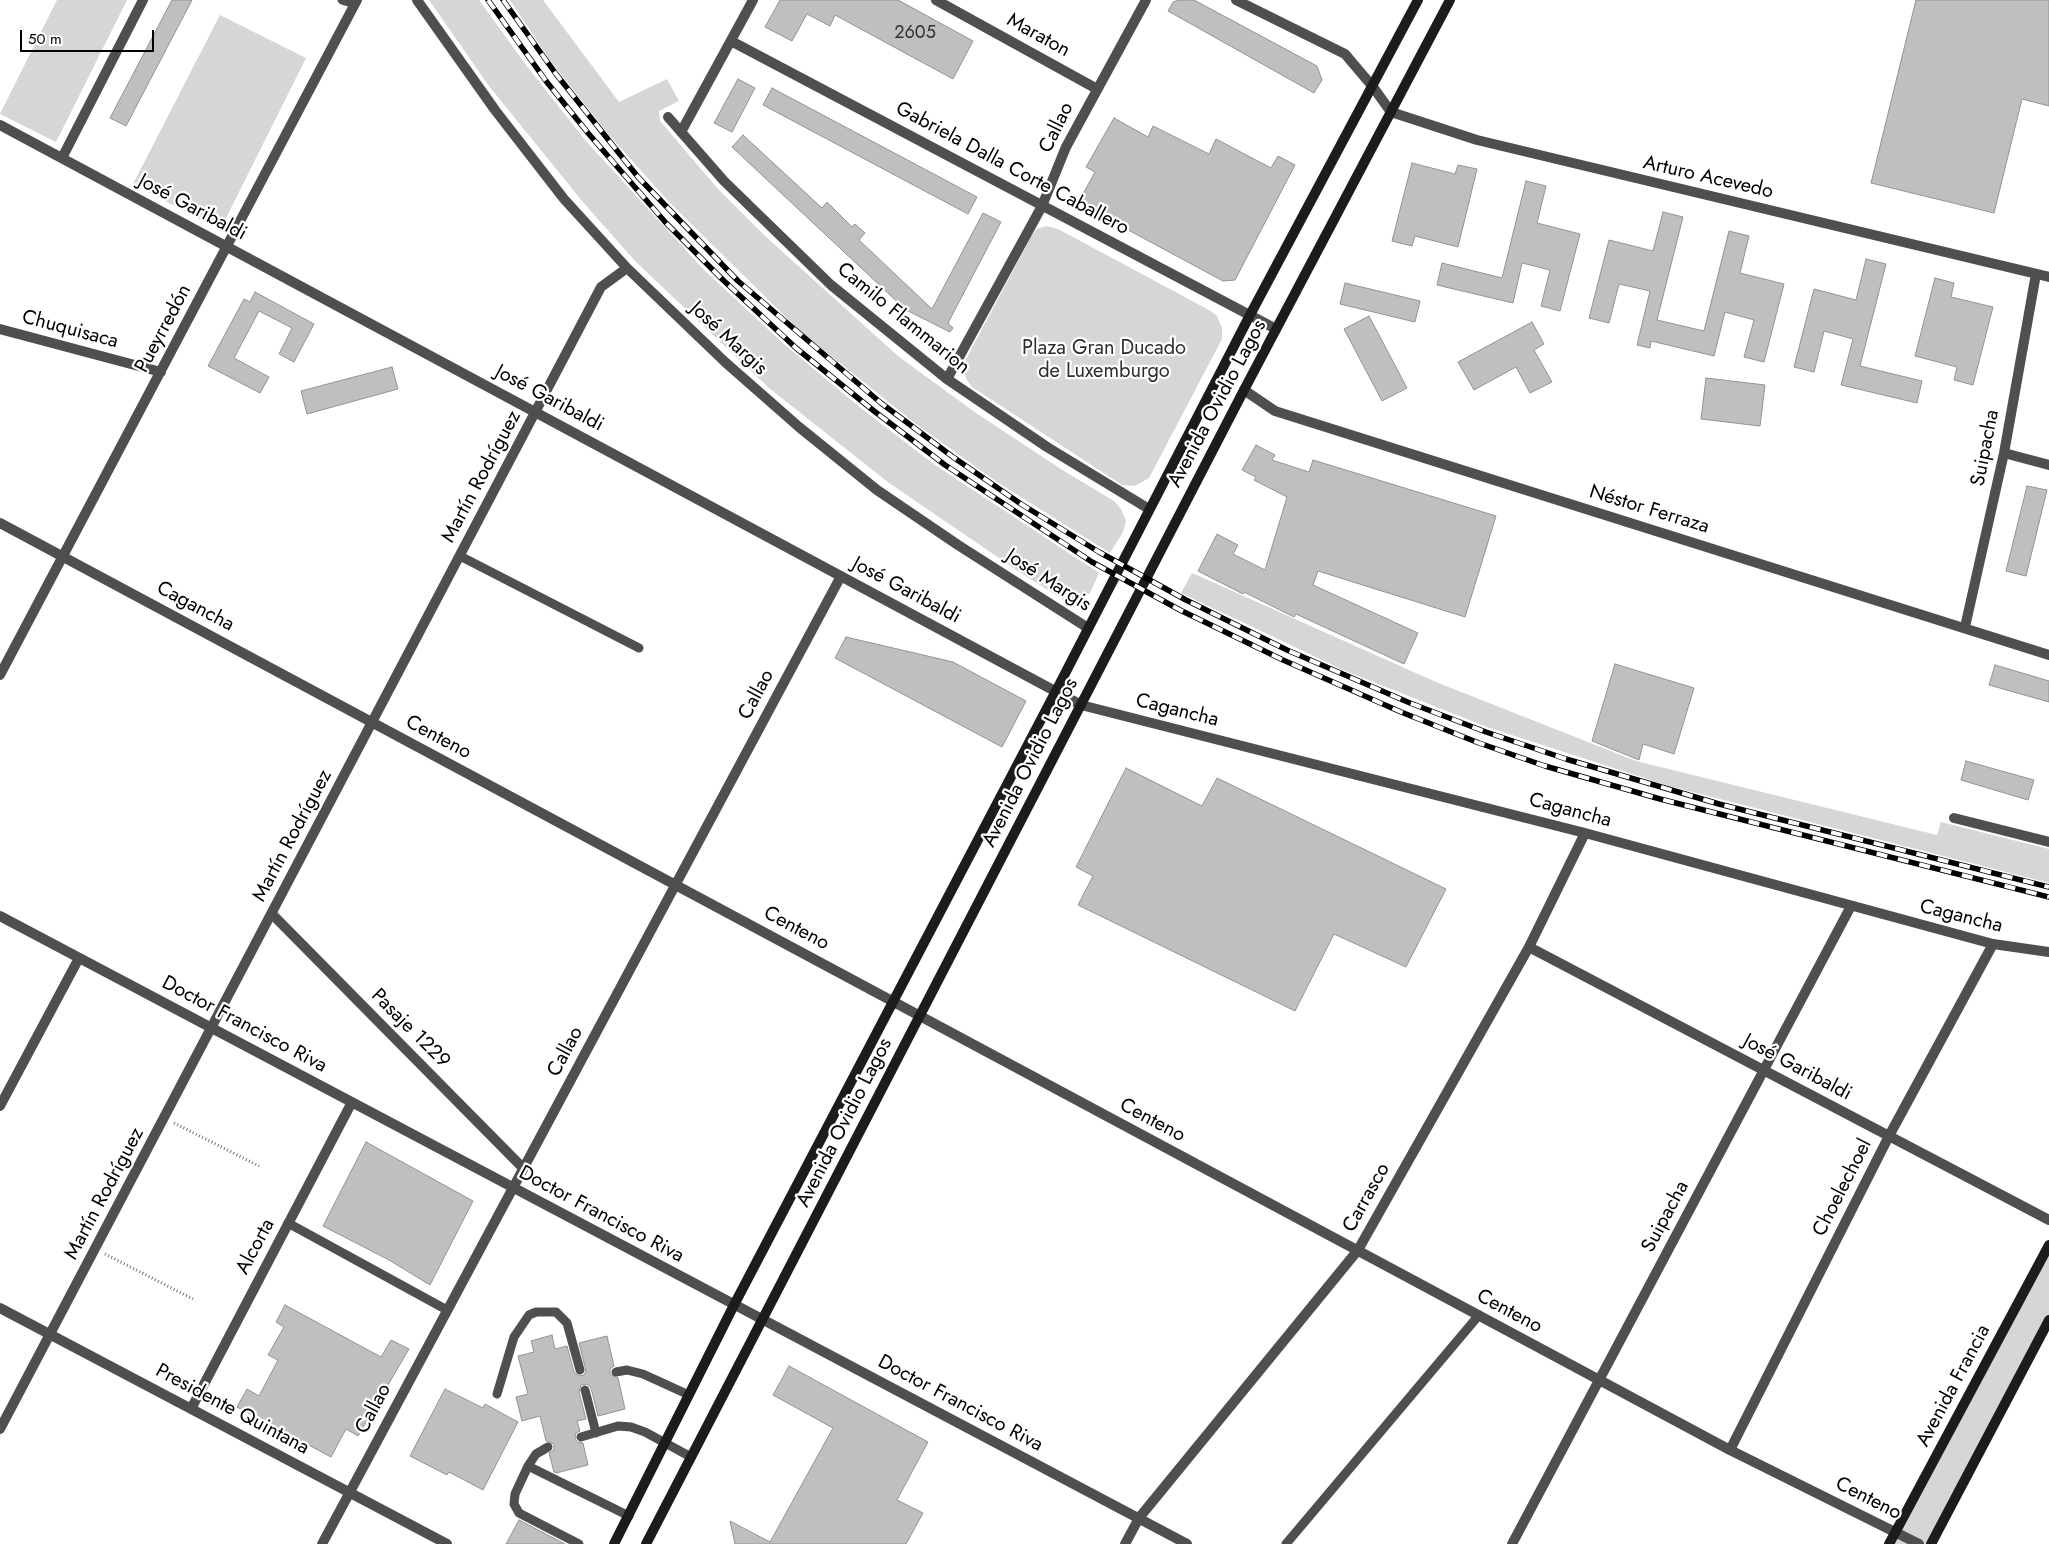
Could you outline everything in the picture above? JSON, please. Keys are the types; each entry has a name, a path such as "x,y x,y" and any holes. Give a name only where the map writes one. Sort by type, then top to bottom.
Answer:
{"main road":[{"name":"Avenida Ovidio Lagos","path":"614,1544 734,1305 1056,691 1250,314 1418,0"},
{"name":"Avenida Ovidio Lagos","path":"646,1544 1244,390 1450,0"},
{"name":"Avenida Francia","path":"1889,1544 2049,1245"},
{"path":"1931,1544 2049,1320"}],"street":[{"path":"62,158 143,0"},
{"name":"José Margis","path":"417,0 494,110 564,199 627,268 732,368 799,428 877,490 958,545 1088,628"},
{"path":"682,132 753,0"},
{"name":"Maraton","path":"936,0 1097,88"},
{"name":"Callao","path":"947,379 1042,206 1066,147 1146,0"},
{"path":"1236,0 1344,54 1373,87 1391,112"},
{"name":"Pueyrredón","path":"0,675 356,2"},
{"name":"Gabriela Dalla Corte Caballero","path":"731,41 1276,329"},
{"name":"Arturo Acevedo","path":"1391,112 1477,140 2049,277"},
{"name":"Camilo Flammarion","path":"668,117 724,181 831,285 947,379 1047,447 1149,509"},
{"name":"José Garibaldi","path":"0,125 1081,705"},
{"name":"Martín Rodríguez","path":"0,1429 601,287 627,268"},
{"name":"Suipacha","path":"1965,627 2004,453 2036,274"},
{"name":"Chuquisaca","path":"0,329 161,372"},
{"name":"Néstor Ferraza","path":"1244,390 1275,411 2049,655"},
{"path":"2004,453 2049,465"},
{"name":"Cagancha","path":"0,523 372,722"},
{"name":"Callao","path":"322,1544 841,576"},
{"name":"Cagancha","path":"1081,705 1584,832 1993,944 2049,952"},
{"name":"Centeno","path":"372,722 1730,1450 1919,1544"},
{"path":"1954,818 2049,842"},
{"name":"Carrasco","path":"1125,1544 1139,1518 1358,1250 1530,947 1584,832"},
{"name":"Suipacha","path":"1512,1544 1851,906"},
{"name":"Pasaje 1229","path":"272,914 523,1168"},
{"name":"Doctor Francisco Riva","path":"0,916 1187,1544"},
{"name":"Choelechoel","path":"1730,1450 1889,1136 1993,944"},
{"name":"José Garibaldi","path":"1530,947 2049,1220"},
{"path":"0,1106 79,958"},
{"name":"Alcorta","path":"191,1409 352,1102"},
{"name":"Presidente Quintana","path":"0,1308 446,1544"}],"lane":[{"path":"342,0 356,2"},
{"path":"460,556 639,648"},
{"path":"288,1223 447,1310"},
{"path":"497,1394 514,1337 529,1315 536,1312 556,1312 568,1323 580,1370"},
{"path":"1286,1544 1479,1315"},
{"path":"616,1372 627,1370 643,1374 689,1395"},
{"path":"585,1390 596,1432"},
{"path":"581,1437 618,1426 631,1427 666,1442 691,1457"},
{"path":"548,1447 536,1454 528,1466 515,1494 515,1509 519,1513 578,1544"},
{"path":"528,1466 628,1516"}],"path":[{"path":"164,1118 259,1166"},
{"path":"96,1249 193,1299"}],"green space":[{"path":"57,0 127,0 56,142 0,114"},
{"path":"429,0 479,0 529,69 585,140 704,270 785,345 862,409 935,465 1099,573 1090,593 1078,601 1064,600 1021,573 889,483 769,388 635,261 582,201 489,86"},
{"path":"510,0 543,0 619,102 667,79 679,101 659,111 660,121 719,190 764,235 898,356 976,413 1064,471 1114,501 1121,509 1126,521 1123,532 1110,553 997,482 916,424 800,331 670,203 609,135 549,59"},
{"path":"220,15 306,58 225,220 209,224 133,184"},
{"name":"Plaza Gran Ducado de Luxemburgo","path":"1046,226 1058,229 1209,310 1217,316 1222,328 1222,339 1149,478 1135,486 1122,485 972,387 966,379 964,370 966,359 1032,235 1037,229"},
{"path":"1192,573 1436,682 1636,761 1937,835 1941,822 2049,849 2049,883 1669,786 1487,727 1343,670 1181,593"},
{"path":"2049,1245 2049,1320 1931,1544 1889,1544"}],"building":[{"path":"172,0 192,0 126,126 110,118"},
{"path":"780,0 898,0 973,41 953,79 835,15 830,26 807,14 792,41 765,27"},
{"path":"1194,0 1317,66 1322,80 1314,93 1168,11 1173,2"},
{"path":"1916,0 2049,0 2049,106 2022,99 1994,213 1871,183"},
{"path":"738,79 755,88 732,132 714,123"},
{"path":"772,88 977,197 968,214 763,105"},
{"path":"1114,118 1148,137 1153,126 1209,154 1216,139 1271,168 1278,156 1295,165 1235,280 1223,281 1078,203 1095,172 1086,167"},
{"path":"743,135 822,208 827,202 852,227 855,224 865,233 859,240 932,309 983,213 1001,222 948,323 953,328 950,332 906,310 732,147"},
{"path":"1412,163 1455,174 1458,165 1477,169 1458,247 1415,236 1412,246 1392,241"},
{"path":"1526,181 1546,186 1537,223 1580,234 1560,311 1541,306 1550,270 1522,263 1513,303 1437,285 1442,263 1502,278"},
{"path":"1663,212 1683,217 1657,320 1704,331 1729,231 1749,236 1740,273 1784,284 1764,362 1744,357 1754,320 1725,312 1714,356 1651,341 1650,348 1637,345 1650,291 1619,284 1609,323 1589,318 1609,240 1653,251"},
{"path":"1866,259 1886,264 1860,366 1922,381 1917,403 1841,385 1853,339 1824,331 1814,372 1794,367 1814,289 1856,300"},
{"path":"1935,278 1954,283 1951,297 1993,307 1973,385 1954,380 1957,367 1915,356"},
{"path":"1345,283 1420,301 1415,322 1340,304"},
{"path":"255,292 314,324 294,362 279,354 292,328 259,311 234,358 269,377 260,393 208,366 244,299 250,302"},
{"path":"1369,316 1407,388 1382,401 1344,329"},
{"path":"1532,322 1544,344 1534,350 1552,382 1530,393 1516,367 1474,390 1458,362"},
{"path":"392,367 398,389 307,414 301,391"},
{"path":"1706,378 1765,385 1760,426 1701,419"},
{"path":"1256,445 1275,455 1272,460 1309,472 1313,460 1496,516 1465,617 1318,571 1313,585 1418,633 1404,664 1296,614 1294,617 1244,592 1243,594 1198,571 1217,534 1238,545 1233,554 1265,570 1287,497 1254,480 1256,477 1242,470"},
{"path":"2027,486 2047,490 2026,576 2006,571"},
{"path":"846,637 953,662 1026,701 1002,747 835,658"},
{"path":"1615,664 1694,688 1674,754 1643,744 1639,760 1592,741"},
{"path":"1995,665 2049,681 2049,702 1989,685"},
{"path":"1966,761 2034,780 2028,800 1961,780"},
{"path":"1126,768 1202,806 1217,778 1446,889 1406,967 1334,934 1295,1011 1078,905 1093,876 1076,867"},
{"path":"366,1142 473,1201 430,1285 389,1260 323,1226"},
{"path":"285,1305 381,1357 391,1340 409,1349 358,1436 346,1429 331,1457 237,1407 247,1389 259,1396 278,1360 268,1355 284,1327 276,1322"},
{"path":"552,1335 555,1349 567,1346 574,1372 579,1376 584,1375 586,1371 579,1343 607,1336 614,1366 610,1369 610,1374 618,1378 625,1409 598,1416 591,1388 587,1384 581,1385 579,1392 586,1419 577,1421 580,1431 576,1433 575,1438 577,1442 583,1443 588,1465 556,1473 554,1472 549,1453 554,1450 554,1444 546,1441 540,1416 522,1421 516,1397 528,1394 518,1356 534,1352 531,1341"},
{"path":"789,1366 928,1442 897,1500 923,1513 906,1544 735,1544 730,1521 770,1542 833,1428 773,1395"},
{"path":"445,1389 483,1408 485,1404 518,1422 483,1490 449,1472 447,1475 410,1456"},
{"path":"519,1520 565,1544 506,1544"}],"railway":[{"path":"488,0 546,81 666,223 723,280 796,348 945,465 1092,562 1180,610 1283,660 1401,712 1479,743 1545,766 1660,799 2049,897"},
{"path":"503,0 556,74 638,177 738,281 881,403 953,457 1021,504 1099,552 1186,600 1287,650 1410,703 1486,732 1566,759 1719,804 2049,887"}]}
